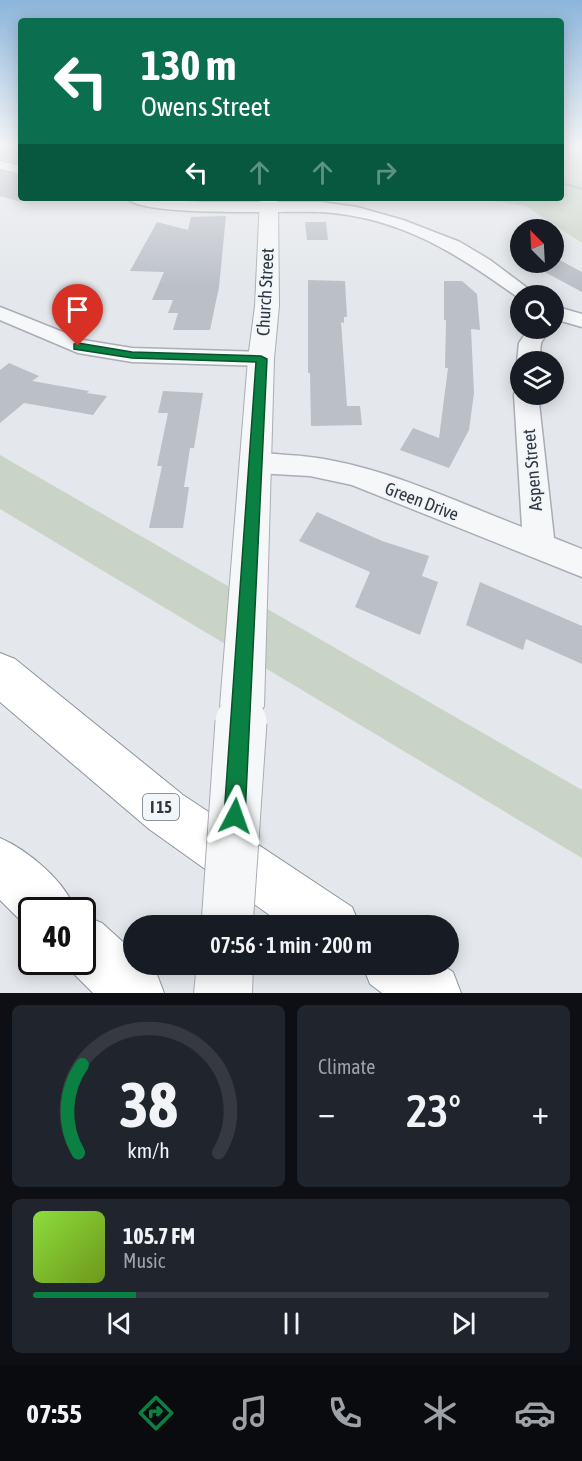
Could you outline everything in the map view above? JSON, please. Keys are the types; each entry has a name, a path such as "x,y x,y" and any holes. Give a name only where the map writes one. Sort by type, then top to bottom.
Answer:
{"highway":[{"name":"I 15","path":"0,674 166,812 317,915"},
{"path":"0,864 34,897"},
{"path":"96,956 135,993"},
{"path":"406,975 432,993"}],"street":[{"path":"148,201 182,206 269,202 361,212 417,231 467,253 513,285"},
{"name":"Church Street","path":"228,915 261,359 267,306 269,202"},
{"path":"0,313 78,346 132,355 261,359"},
{"path":"564,315 582,321"},
{"name":"Aspen Street","path":"527,405 539,546"},
{"name":"Green Drive","path":"256,463 310,466 356,475 582,563"},
{"path":"223,993 224,975"}],"green space":[{"path":"564,193 582,193 582,243 564,231 564,219 546,219 526,206 494,201 564,201"},
{"path":"0,455 582,790 582,858 0,509"}],"building":[{"path":"0,193 18,193 18,201 21,202 0,196"},
{"path":"226,216 219,287 210,330 173,330 178,313 168,313 173,300 152,300 164,272 130,271 157,222 188,230 191,217"},
{"path":"305,222 326,222 328,240 307,240"},
{"path":"564,262 582,272 582,292 547,273 564,273"},
{"path":"308,280 345,281 347,317 344,317 344,323 341,322 347,406 360,406 362,425 311,426 310,373 308,373"},
{"path":"444,281 462,281 477,294 480,330 471,329 474,393 469,430 449,468 400,450 413,428 439,438 448,368 445,368"},
{"path":"9,363 39,376 32,381 107,396 93,415 24,403 0,423 0,370"},
{"path":"163,391 203,393 194,448 190,448 184,487 189,487 183,528 149,528 162,466 157,466 168,413 158,413"},
{"path":"317,512 382,541 429,556 422,576 438,582 420,635 355,607 370,572 299,541"},
{"path":"480,582 582,626 582,664 526,639 523,650 466,625"}],"route":[{"path":"78,346 132,355 261,359 235,816"}]}
